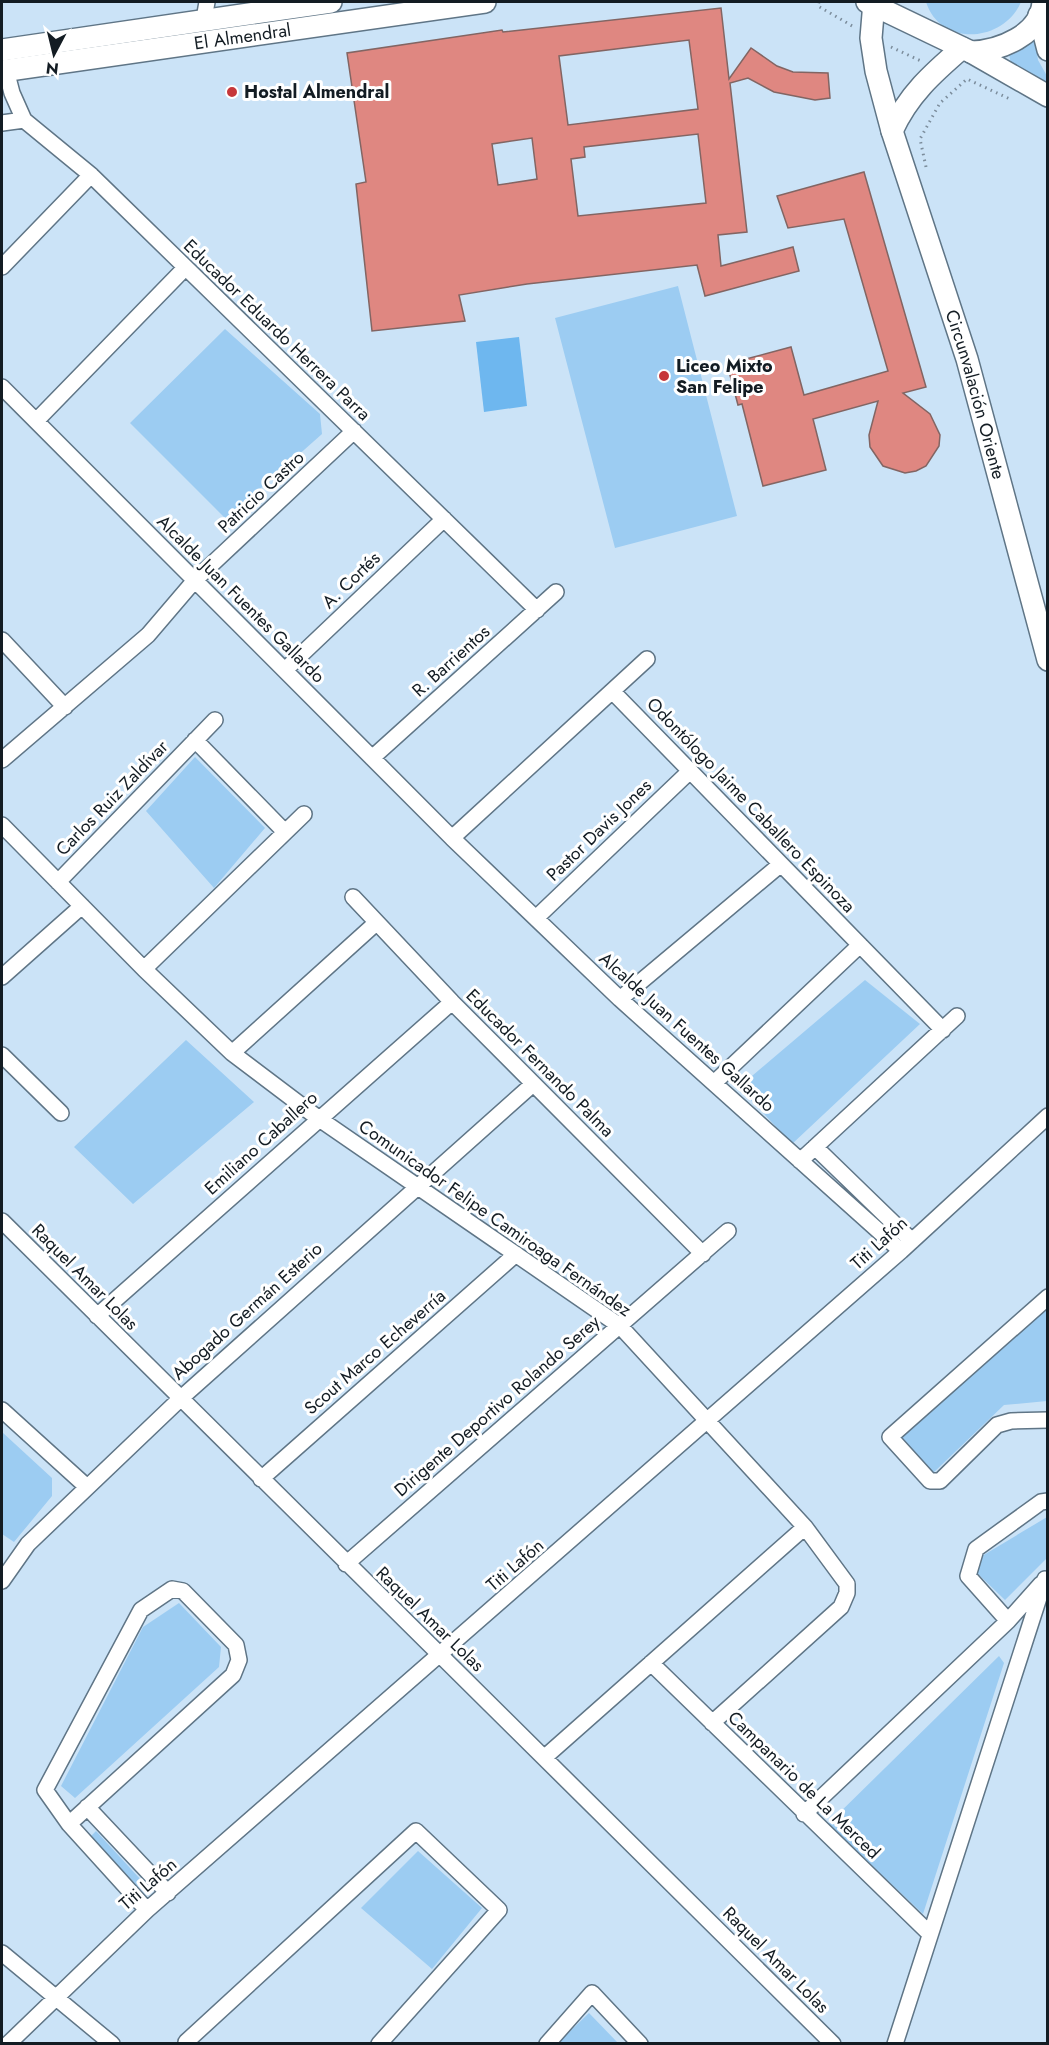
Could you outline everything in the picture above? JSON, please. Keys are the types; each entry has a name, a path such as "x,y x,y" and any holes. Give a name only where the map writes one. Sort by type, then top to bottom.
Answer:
{"main road":[{"name":"El Almendral","path":"3,64 205,10 331,2"},
{"name":"El Almendral","path":"3,64 485,2"},
{"path":"871,2 966,50 1047,96"},
{"name":"Circunvalación Oriente","path":"871,2 873,55 892,132 967,359 1047,660"},
{"path":"892,132 900,114 918,87 966,50 992,50 1012,42 1027,30 1042,6"},
{"path":"1042,6 1047,50"}],"street":[{"name":"Educador Eduardo Herrera Parra","path":"3,64 24,120 90,176 537,610"},
{"path":"2,123 24,120"},
{"path":"2,267 90,176"},
{"path":"36,421 185,268"},
{"name":"Alcalde Juan Fuentes Gallardo","path":"2,387 452,838 620,999 800,1161 906,1246"},
{"name":"Patricio Castro","path":"2,760 148,635 195,580 354,431"},
{"name":"A. Cortés","path":"285,670 444,519"},
{"name":"R. Barrientos","path":"372,758 556,592"},
{"path":"2,640 65,706"},
{"path":"452,838 647,659"},
{"name":"Odontólogo Jaime Caballero Espinoza","path":"613,692 943,1030"},
{"name":"Carlos Ruiz Zaldívar","path":"58,882 215,720"},
{"name":"Carlos Ruiz Zaldívar","path":"195,740 285,832"},
{"name":"Pastor Davis Jones","path":"536,918 690,771"},
{"path":"144,969 304,814"},
{"name":"Comunicador Felipe Camiroaga Fernández","path":"2,825 144,969 232,1053 318,1118 620,1326 805,1527 847,1584 847,1593 841,1607 712,1724"},
{"path":"620,999 781,864"},
{"name":"Educador Fernando Palma","path":"353,897 452,1002 703,1254"},
{"path":"2,977 82,906"},
{"path":"232,1053 376,923"},
{"path":"714,1083 860,945"},
{"name":"Emiliano Caballero","path":"97,1316 318,1118 452,1002"},
{"path":"800,1161 957,1016"},
{"path":"2,1055 61,1113"},
{"name":"Abogado Germán Esterio","path":"2,1581 28,1544 180,1398 533,1084"},
{"name":"Titi Lafón","path":"8,2043 147,1910 440,1657 906,1246 1047,1116"},
{"path":"814,1147 906,1246"},
{"name":"Raquel Amar Lolas","path":"2,1221 832,2043"},
{"name":"Dirigente Deportivo Rolando Serey","path":"346,1564 728,1231"},
{"name":"Scout Marco Echeverría","path":"261,1479 516,1254"},
{"path":"1047,1297 890,1437 930,1482 936,1482 940,1481 997,1425 1011,1421 1047,1420"},
{"path":"2,1410 87,1487"},
{"path":"1008,1621 968,1576 976,1549 1041,1502 1047,1501"},
{"path":"545,1757 805,1527"},
{"path":"804,1814 1008,1621 1046,1577"},
{"path":"896,2043 1046,1577"},
{"path":"69,1824 233,1675 239,1660 236,1645 183,1591 172,1589 141,1610 45,1790 69,1824 147,1910"},
{"name":"Campanario de La Merced","path":"651,1663 930,1934"},
{"path":"87,1807 168,1893"},
{"path":"188,2043 186,2042 416,1831 499,1910 379,2043"},
{"path":"2,1953 112,2043"},
{"path":"547,2043 592,1993 640,2043"}],"path":[{"path":"927,170 920,139 940,103 967,79 1019,103"}],"shaded area":[{"path":"926,2 1021,2 1013,15 1001,25 987,32 973,34 958,33 945,27 934,17"},
{"path":"1035,38 1038,60 1047,76 1047,83 1011,64 1009,54"},
{"path":"678,286 737,516 615,548 555,318"},
{"path":"225,329 320,414 322,434 226,519 130,423"},
{"path":"519,337 527,406 484,412 476,342"},
{"path":"195,757 265,828 214,888 146,811"},
{"path":"865,980 920,1024 792,1144 739,1087"},
{"path":"186,1040 254,1102 133,1204 74,1147"},
{"path":"1047,1303 1047,1401 1004,1405 931,1475 900,1437"},
{"path":"2,1432 52,1478 52,1496 14,1542 2,1534"},
{"path":"1047,1517 1047,1558 1005,1600 977,1573 977,1559"},
{"path":"179,1603 221,1647 219,1667 75,1798 61,1786 143,1627"},
{"path":"999,1656 1004,1663 923,1914 828,1824"},
{"path":"96,1831 142,1881 137,1886 91,1836"},
{"path":"418,1851 482,1908 432,1969 361,1908"},
{"path":"589,2013 618,2043 558,2043"}],"building":[{"path":"721,8 729,79 751,48 777,66 793,72 828,73 830,98 815,100 774,92 748,78 730,83 747,232 718,235 721,266 793,247 799,271 705,296 697,265 527,284 459,295 465,321 372,331 356,184 366,182 347,53 502,30 503,32","holes":["689,40 698,109 568,125 559,56","698,134 706,203 578,216 571,159 585,157 584,147","532,138 537,179 498,185 492,144"]},
{"path":"864,172 926,387 903,393 930,414 940,435 939,446 926,466 916,471 905,473 883,466 870,447 869,435 878,401 813,419 826,470 763,486 742,404 738,405 727,364 791,347 804,395 888,371 844,219 788,228 777,196"}],"place":[{"name":"Hostal Almendral","path":"232,92"},
{"name":"Liceo Mixto San Felipe","path":"664,376"}]}
